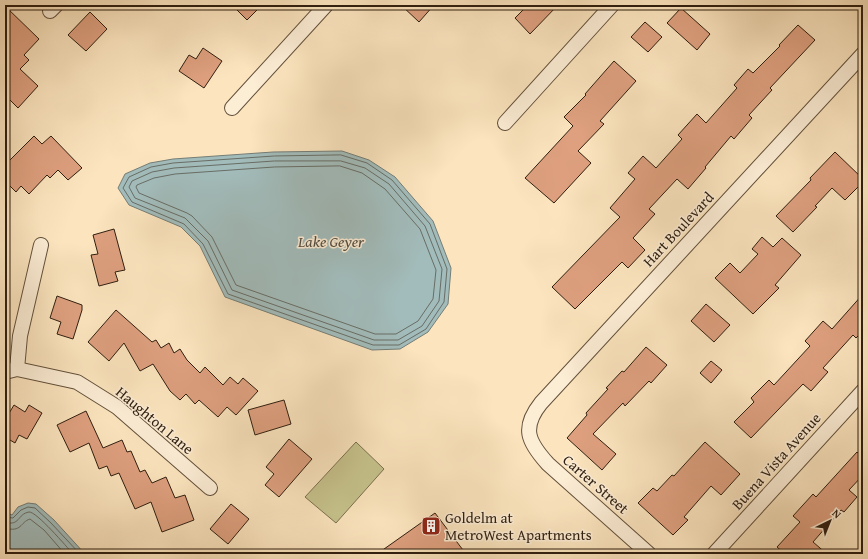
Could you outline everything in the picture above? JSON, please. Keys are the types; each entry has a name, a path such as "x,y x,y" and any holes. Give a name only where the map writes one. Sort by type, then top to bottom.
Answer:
{"street":[{"path":"232,108 326,5"},
{"path":"505,123 612,5"},
{"name":"Hart Boulevard","path":"529,433 530,421 541,403 863,54"},
{"path":"11,371 41,245"},
{"name":"Haughton Lane","path":"11,371 76,382 117,407 210,488"},
{"name":"Buena Vista Avenue","path":"714,554 863,391"},
{"name":"Carter Street","path":"529,433 539,454 548,464 649,554"}],"shaded area":[{"path":"356,442 384,469 336,523 305,497"}],"water":[{"name":"Lake Geyer","path":"342,151 369,160 395,177 433,221 451,268 448,304 428,332 400,349 372,350 225,297 200,246 181,227 129,205 118,188 125,174 150,163 173,159 273,152"},
{"path":"28,503 36,504 54,520 85,554 5,554 5,512 12,515 18,507"}],"building":[{"path":"232,5 262,5 247,20"},
{"path":"401,5 434,5 419,22"},
{"path":"528,5 558,5 530,34 515,18"},
{"path":"5,6 39,39 24,55 29,60 20,69 38,86 18,108 5,95"},
{"path":"681,8 710,34 697,50 667,23"},
{"path":"90,12 107,29 86,51 68,35"},
{"path":"645,22 662,37 648,52 631,37"},
{"path":"798,25 815,40 770,88 772,90 749,115 752,118 734,139 731,136 688,189 677,179 649,209 655,214 633,238 645,250 628,268 622,262 575,309 552,287 620,217 610,208 635,179 628,173 643,156 656,168 682,139 678,135 697,114 706,123 737,88 734,85 748,69 753,73 780,46 779,45"},
{"path":"203,48 222,61 204,88 179,71 189,55 196,59"},
{"path":"614,61 636,81 600,121 604,124 578,151 591,163 554,203 525,178 573,126 564,117 586,95 585,94"},
{"path":"34,136 42,144 51,136 82,168 68,180 58,170 50,178 47,175 29,194 21,186 16,192 5,181 5,165"},
{"path":"835,152 863,179 863,182 845,200 832,188 815,206 817,207 793,232 776,216 811,180 810,178"},
{"path":"114,229 125,270 115,272 118,281 99,286 91,255 98,254 93,235"},
{"path":"762,237 773,247 782,238 801,255 775,285 779,288 753,314 715,278 730,263 740,273 758,254 752,249"},
{"path":"863,294 863,331 856,338 853,335 823,368 828,372 811,391 803,384 751,438 734,422 754,402 751,398 769,380 774,385 810,346 805,341 823,321 832,329"},
{"path":"57,296 82,305 82,310 73,339 57,334 61,322 50,318"},
{"path":"706,304 730,325 714,342 691,321"},
{"path":"116,310 152,342 156,340 161,348 169,343 174,353 180,349 187,360 200,373 205,367 223,385 230,377 238,384 243,378 258,391 236,415 227,407 218,417 199,400 195,404 186,394 180,400 170,391 153,364 140,371 124,343 109,361 88,342"},
{"path":"646,347 667,365 651,383 649,381 625,406 623,403 593,434 616,454 602,470 567,438 587,415 586,413 608,389 606,388 622,371 624,372"},
{"path":"711,361 722,370 711,383 700,373"},
{"path":"284,400 291,424 255,435 248,410"},
{"path":"14,405 25,412 29,405 42,413 27,439 19,435 15,443 5,437 5,420"},
{"path":"86,411 103,448 122,440 127,452 131,451 140,472 145,470 152,483 166,477 175,498 185,495 194,520 162,532 151,502 135,509 119,473 111,476 107,466 99,469 89,443 70,452 57,425"},
{"path":"289,439 312,459 279,497 265,485 274,474 266,467"},
{"path":"705,442 740,474 721,495 711,486 684,517 688,520 673,535 638,503 653,488 657,491 672,475 674,476"},
{"path":"857,452 863,458 863,475 849,490 857,497 844,512 841,510 813,542 827,554 785,554 777,547 800,522 793,516 813,494 816,497"},
{"path":"231,504 249,519 228,544 210,529"},
{"name":"Goldelm at MetroWest Apartments","path":"435,513 466,554 377,554"}],"place":[{"name":"Goldelm at MetroWest Apartments","path":"431,526"}]}
